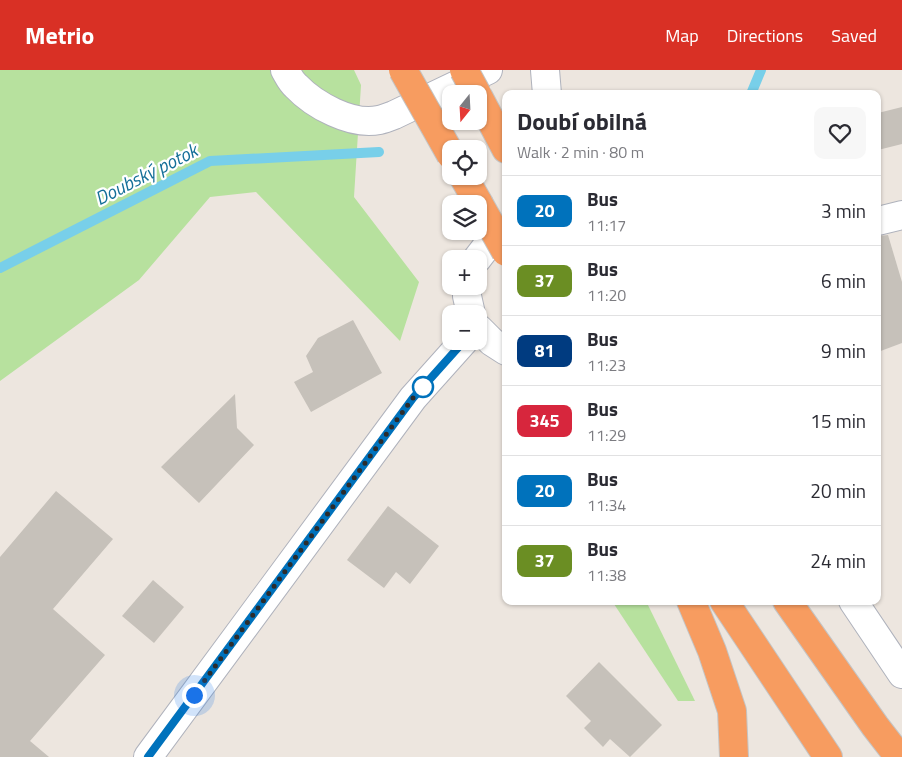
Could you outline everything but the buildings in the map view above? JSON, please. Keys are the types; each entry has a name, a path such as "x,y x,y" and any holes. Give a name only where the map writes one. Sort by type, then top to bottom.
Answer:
{"highway":[{"path":"403,70 442,140"},
{"path":"464,70 472,85"},
{"path":"488,115 502,141"},
{"path":"487,218 502,245"},
{"path":"693,605 712,651 732,711 734,757"},
{"path":"727,605 828,757"},
{"path":"790,605 899,757"}],"street":[{"path":"285,70 294,85 312,101 349,118 366,121 378,121 394,116 488,70"},
{"path":"545,70 547,90"},
{"path":"881,220 902,215"},
{"path":"484,250 502,237"},
{"path":"487,337 502,348"},
{"path":"148,757 413,398 456,350"},
{"path":"856,605 902,674"}],"green space":[{"path":"0,70 354,70 361,85 354,197 419,282 400,341 256,192 210,197 139,280 0,381"},
{"path":"615,605 648,605 695,701 678,701"}],"waterway":[{"name":"Doubský potok","path":"753,90 761,70"},
{"name":"Doubský potok","path":"0,268 210,161 379,152"}],"bus line":[{"name":"20","path":"148,757 413,398 456,350"}],"route":[{"path":"194,695 413,398 426,384 423,387"}]}
